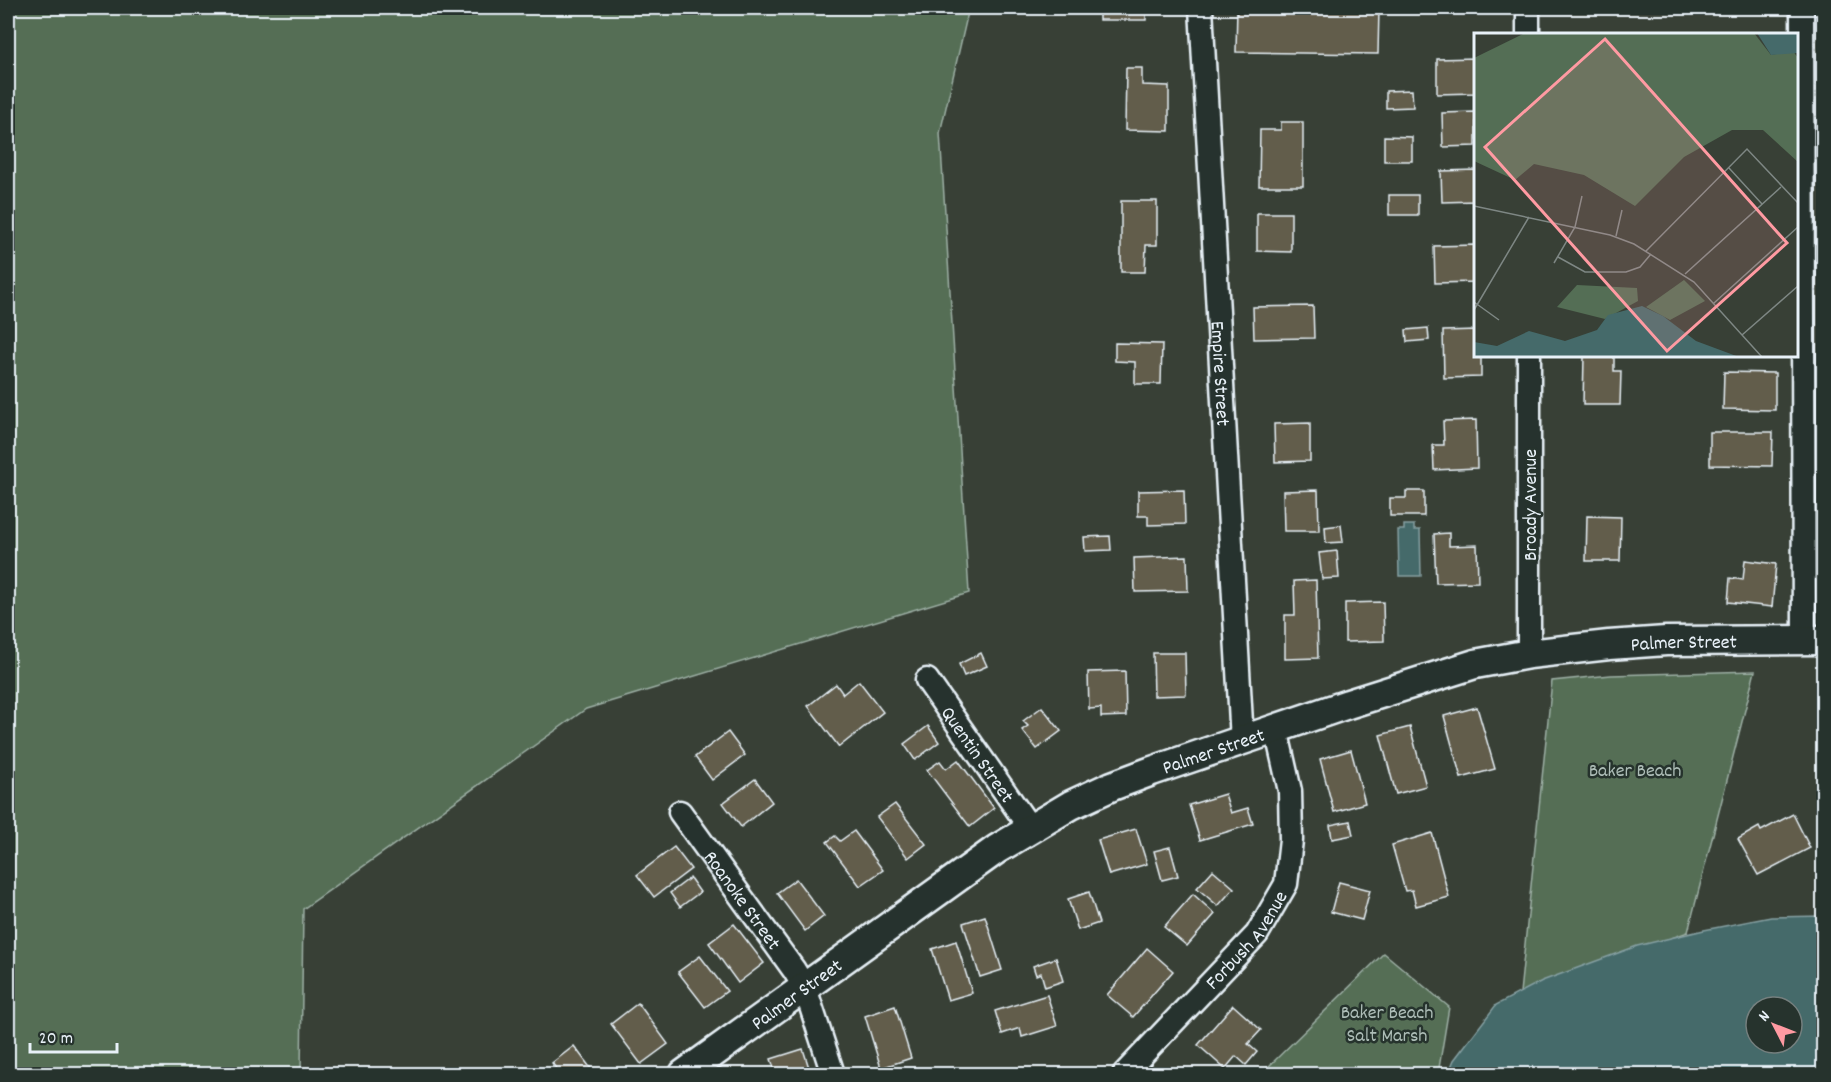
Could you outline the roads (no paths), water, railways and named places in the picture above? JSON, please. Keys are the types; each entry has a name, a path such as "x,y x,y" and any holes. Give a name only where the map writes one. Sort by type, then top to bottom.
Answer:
{"street":[{"name":"Empire Street","path":"1201,8 1242,741"},
{"path":"1528,8 1528,33"},
{"path":"1804,9 1814,640"},
{"name":"Broady Avenue","path":"1529,357 1529,654"},
{"name":"Palmer Street","path":"684,1074 997,849 1071,805 1112,786 1359,701 1475,664 1529,654 1609,645 1666,641 1814,640"},
{"name":"Quentin Street","path":"927,680 1030,828"},
{"name":"Forbush Avenue","path":"1124,1074 1257,934 1286,884 1291,840 1290,791 1276,729"},
{"name":"Roanoke Street","path":"680,812 805,988 833,1074"}],"water":[{"path":"1404,525 1414,525 1414,530 1420,530 1421,576 1399,576 1398,530 1404,530"},
{"path":"1823,916 1823,1074 1448,1074 1454,1060 1496,1005 1542,981 1637,946 1771,917"}],"park label":[{"name":"Baker Beach","path":"1635,769"},
{"name":"Baker Beach Salt Marsh","path":"1387,1022"}]}
